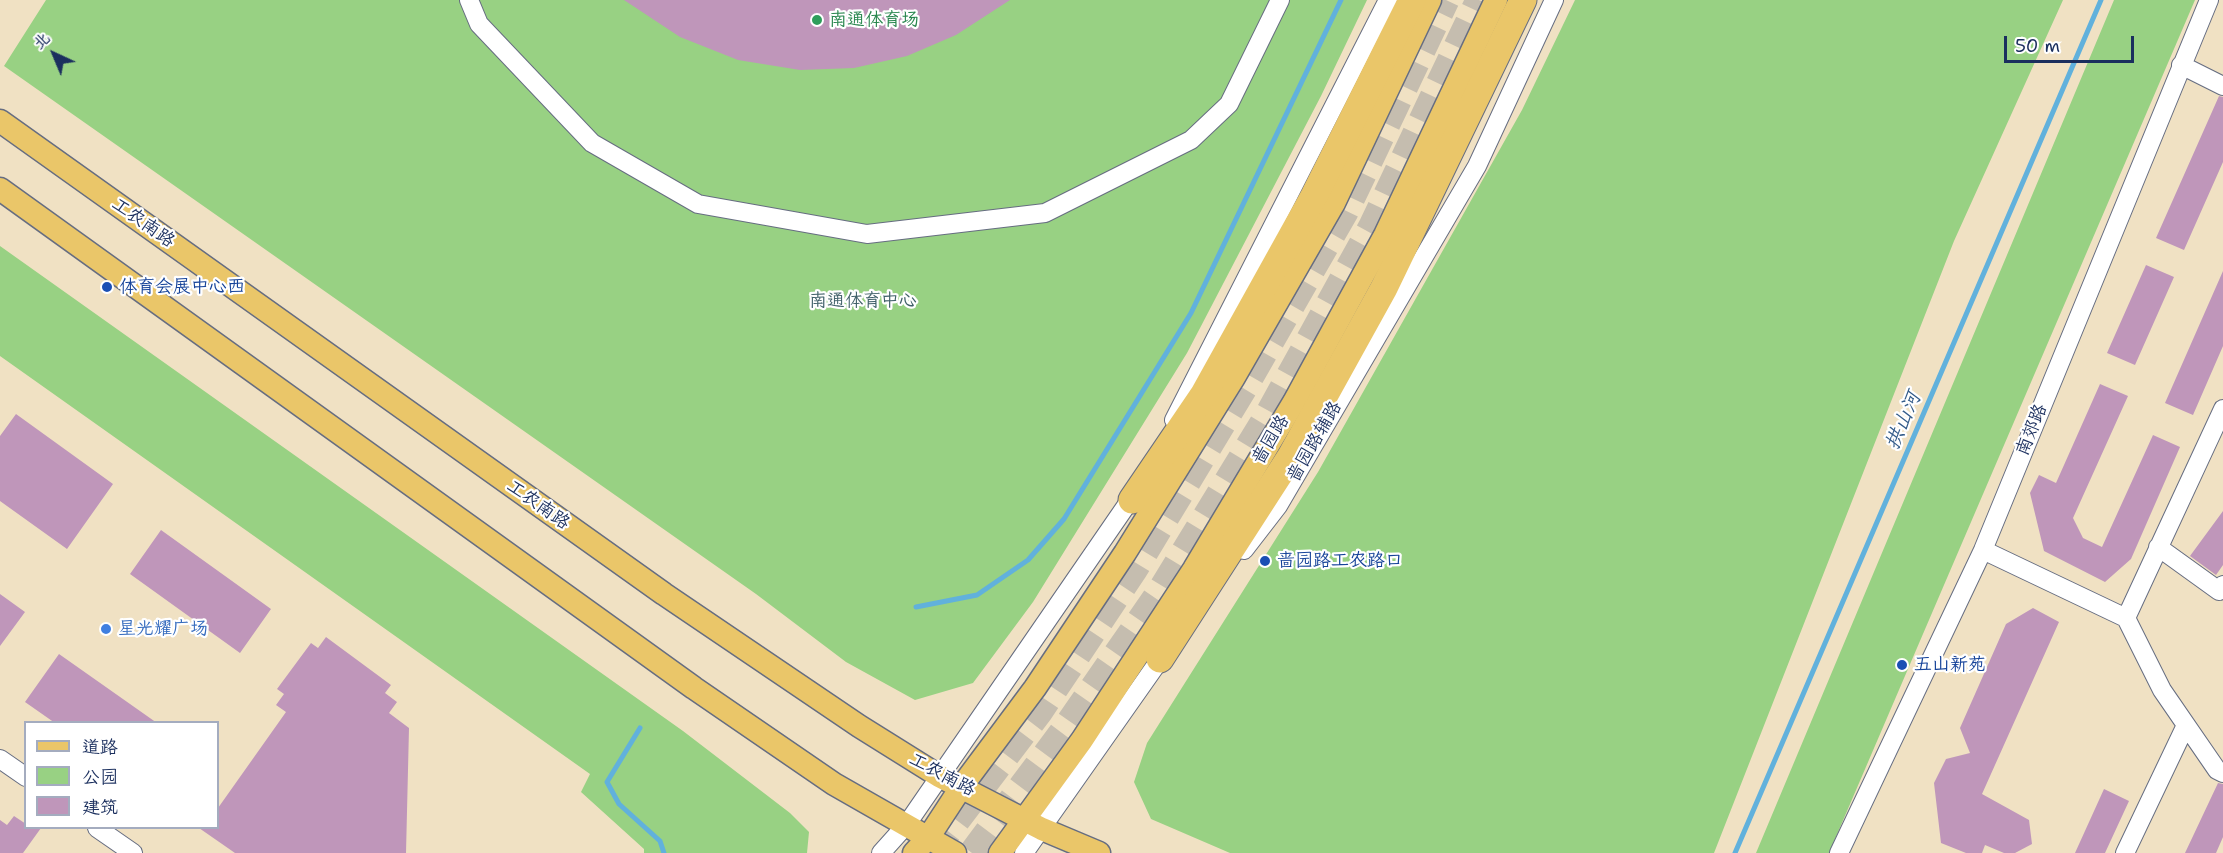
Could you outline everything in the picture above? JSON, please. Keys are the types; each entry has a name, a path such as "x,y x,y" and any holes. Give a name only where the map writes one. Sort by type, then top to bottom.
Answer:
{"highway":[{"path":"1132,500 1210,383 1314,196 1412,0"},
{"path":"1160,659 1291,456 1384,288 1522,0"}],"main road":[{"path":"921,845 1035,688 1119,562 1233,379 1334,203 1430,0"},
{"name":"啬园路","path":"1000,853 1034,823 1082,740 1188,578 1294,402 1385,235 1496,0"},
{"name":"工农南路","path":"0,121 664,594 859,726 939,776 1099,853"},
{"path":"0,189 694,688 834,784 906,824 921,845 956,853"}],"street":[{"path":"469,0 479,24 592,143 698,204 867,234 1045,213 1191,140 1229,104 1280,0"},
{"path":"881,853 906,824 1132,500 1388,0"},
{"name":"啬园路辅路","path":"1024,853 1034,823 1278,506 1477,166 1554,0"},
{"name":"南郊路","path":"1839,853 1983,550 2209,0"},
{"path":"2181,66 2223,86"},
{"path":"2126,618 2158,548 2218,434 2223,409"},
{"path":"2158,548 2219,591 2223,585"},
{"path":"1983,550 2126,618 2162,690 2217,770 2223,773"},
{"path":"2125,853 2186,725"},
{"path":"0,759 24,776"},
{"path":"98,829 133,853"}],"green space":[{"name":"南通体育中心","path":"46,0 1367,0 1321,96 1187,353 1033,602 973,683 915,700 846,662 756,594 4,66"},
{"path":"1575,0 2063,0 1954,241 1714,853 1230,853 1151,819 1134,782 1147,743 1318,472 1522,110"},
{"path":"2114,0 2195,0 1829,853 1756,853"},
{"path":"0,246 683,731 790,813 809,832 807,853 644,853 644,849 581,792 590,774 0,356"}],"building":[{"name":"南通体育场","path":"624,0 1010,0 956,35 907,56 854,68 800,70 738,60 680,37"},
{"path":"2219,96 2223,97 2223,162 2184,250 2156,238"},
{"path":"2146,265 2174,277 2135,365 2107,353"},
{"path":"2223,271 2223,346 2193,415 2165,403"},
{"path":"2100,384 2128,396 2073,518 2083,538 2102,547 2153,435 2180,447 2131,559 2105,582 2044,551 2030,493 2039,475 2056,483"},
{"path":"16,414 113,484 67,549 0,501 0,436"},
{"path":"2223,511 2223,565 2216,575 2190,556"},
{"path":"161,530 271,609 240,653 130,574"},
{"path":"0,594 25,612 0,646"},
{"path":"2033,608 2059,622 1982,794 2029,820 2032,844 2015,853 2004,853 1985,845 1982,853 1966,853 1941,843 1934,783 1946,759 1970,753 1960,728 2006,624"},
{"path":"326,637 391,685 385,693 397,702 389,713 409,728 406,853 235,853 200,829 219,829 219,807 286,712 276,705 284,694 277,689 311,643 318,648"},
{"path":"59,654 154,721 52,721 25,702"},
{"path":"2218,783 2223,784 2223,837 2216,853 2185,853"},
{"path":"2104,789 2129,801 2105,853 2075,853"},
{"path":"14,816 24,823 24,829 40,829 23,853 0,853 0,820 7,825"}],"waterway":[{"path":"916,607 977,595 1028,560 1064,519 1191,313 1341,0"},
{"name":"拱山河","path":"1735,853 2101,0"},
{"path":"640,728 607,782 619,804 660,841 664,853"}],"tunnel":[{"path":"932,853 1040,711 1134,570 1244,388 1345,212 1446,0"},
{"path":"972,853 1064,730 1161,590 1269,413 1372,226 1479,0"}],"place":[{"name":"南通体育场","path":"817,20"},
{"name":"体育会展中心西","path":"107,287"},
{"name":"啬园路工农路口","path":"1265,561"},
{"name":"星光耀广场","path":"106,629"},
{"name":"五山新苑","path":"1902,665"}]}
